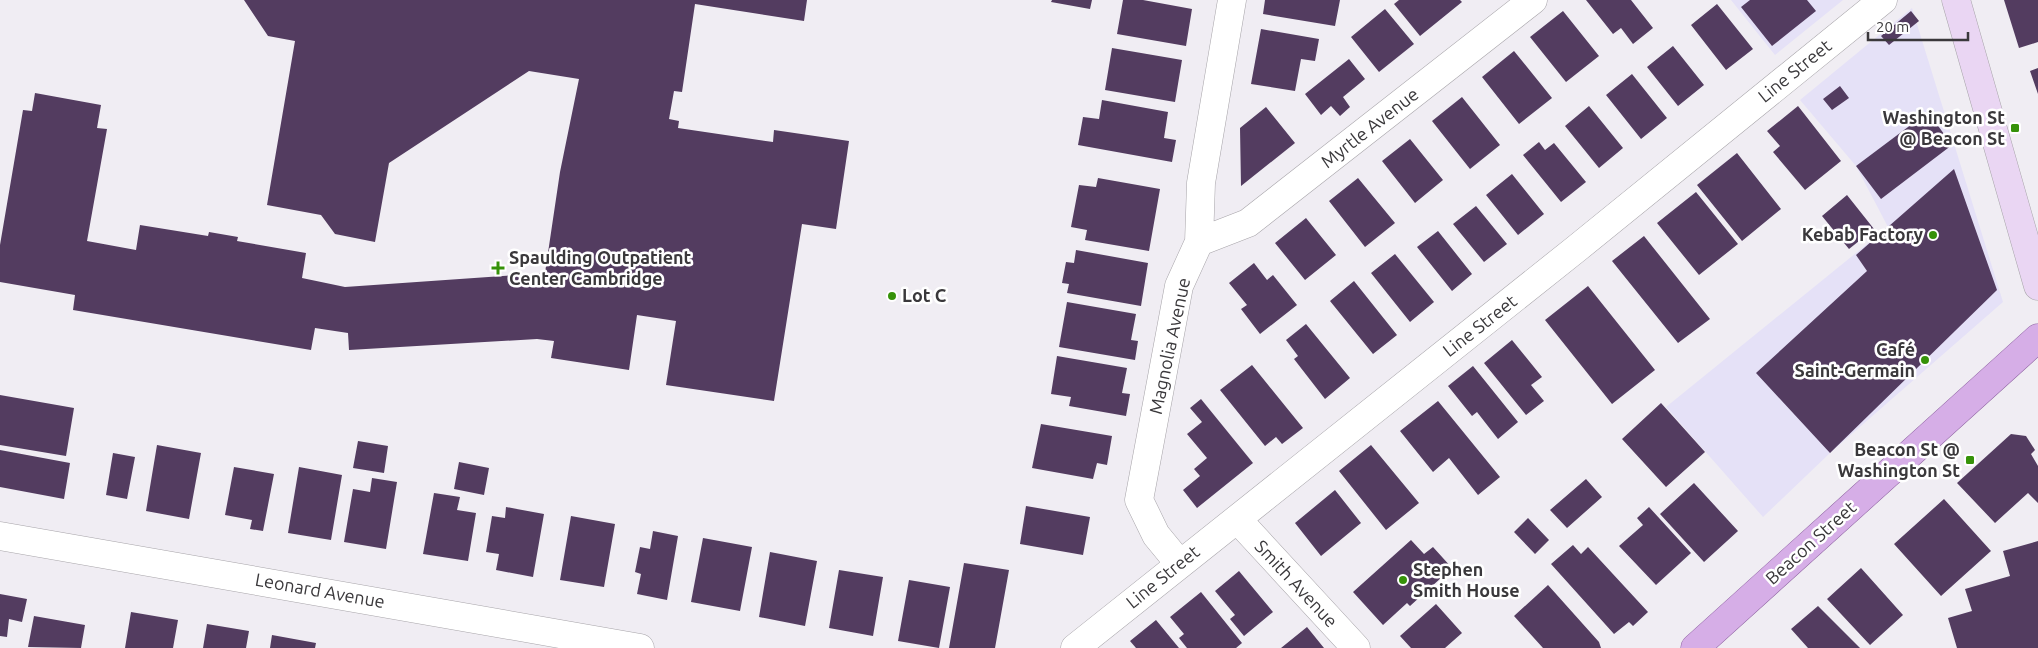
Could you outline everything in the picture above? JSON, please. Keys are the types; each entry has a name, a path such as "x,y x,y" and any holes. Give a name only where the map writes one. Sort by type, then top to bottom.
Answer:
{"main road":[{"path":"1956,0 2038,286"},
{"name":"Beacon Street","path":"1695,648 2038,338"}],"street":[{"name":"Magnolia Avenue","path":"1179,563 1156,535 1138,500 1179,286 1199,242 1201,183 1232,0"},
{"name":"Myrtle Avenue","path":"1199,242 1248,223 1532,0"},
{"name":"Line Street","path":"1075,648 1179,563 1576,249 1883,0"},
{"name":"Smith Avenue","path":"1237,519 1356,648"},
{"name":"Leonard Avenue","path":"0,536 640,648"}],"shaded area":[{"path":"1731,0 1843,0 1775,55"},
{"path":"1912,8 2003,302 1830,453 1763,517 1666,407 1888,227 1856,166 1800,100"}],"building":[{"path":"244,0 807,0 804,21 695,4 682,92 674,91 669,119 679,121 678,128 773,142 774,130 849,141 836,229 802,224 774,401 666,385 676,321 637,315 629,370 551,358 554,341 537,339 349,350 348,333 315,328 311,350 73,310 75,295 0,282 0,245 23,110 32,111 35,93 101,105 97,128 107,129 87,241 136,250 140,225 208,236 209,232 238,237 237,241 306,253 302,278 345,287 545,273 560,172 579,79 529,71 389,163 375,242 335,234 321,215 267,205 295,41 268,36"},
{"path":"1052,0 1092,0 1090,9 1051,2"},
{"path":"1123,0 1143,0 1192,9 1186,46 1117,34"},
{"path":"1265,0 1340,0 1335,26 1263,14"},
{"path":"1399,0 1460,0 1462,2 1420,36 1394,4"},
{"path":"1586,0 1631,0 1653,28 1633,44 1621,28 1613,34"},
{"path":"1750,0 1807,0 1816,11 1772,46 1741,7"},
{"path":"2004,0 2038,0 2038,42 2019,48"},
{"path":"1717,4 1753,49 1726,70 1691,25"},
{"path":"1385,9 1414,44 1379,72 1351,37"},
{"path":"1563,11 1599,56 1566,82 1530,37"},
{"path":"1911,11 1919,21 1889,45 1881,36"},
{"path":"1261,29 1319,39 1315,61 1301,59 1295,91 1251,84"},
{"path":"1673,46 1704,85 1678,106 1647,67"},
{"path":"1112,48 1182,60 1175,102 1105,90"},
{"path":"1514,51 1552,98 1519,124 1482,77"},
{"path":"1349,59 1365,79 1343,97 1350,107 1340,116 1331,106 1321,115 1305,94"},
{"path":"2038,68 2038,94 2030,71"},
{"path":"1632,74 1667,118 1641,139 1606,95"},
{"path":"1840,86 1849,98 1832,110 1823,99"},
{"path":"1462,97 1500,145 1470,169 1432,121"},
{"path":"1102,100 1168,112 1164,138 1176,140 1172,162 1078,145 1083,117 1099,119"},
{"path":"1589,106 1623,148 1599,168 1565,126"},
{"path":"1798,106 1841,161 1805,190 1773,152 1780,146 1767,131"},
{"path":"1266,107 1295,143 1241,186 1240,128"},
{"path":"1928,112 1952,145 1881,199 1856,166"},
{"path":"1410,139 1443,180 1415,203 1382,161"},
{"path":"1539,142 1545,150 1554,143 1586,182 1561,202 1523,155"},
{"path":"1737,153 1781,209 1742,241 1697,185"},
{"path":"1954,169 1997,290 1830,453 1756,373 1867,271 1856,255"},
{"path":"1512,174 1544,214 1518,235 1486,195"},
{"path":"1098,178 1160,189 1149,251 1085,240 1087,230 1071,227 1079,185 1096,187"},
{"path":"1358,178 1395,223 1365,247 1329,201"},
{"path":"1696,192 1738,244 1699,275 1657,223"},
{"path":"1847,195 1874,229 1849,249 1822,216"},
{"path":"1476,206 1507,244 1484,262 1453,224"},
{"path":"1306,218 1336,255 1305,280 1275,243"},
{"path":"1438,231 1472,274 1452,291 1417,247"},
{"path":"1644,236 1710,319 1678,343 1612,261"},
{"path":"1076,250 1148,263 1141,306 1067,293 1069,284 1062,283 1066,262 1074,263"},
{"path":"1395,254 1434,302 1410,322 1371,273"},
{"path":"1254,263 1267,280 1273,275 1297,305 1260,334 1241,309 1247,305 1229,283"},
{"path":"1354,281 1397,335 1373,354 1330,301"},
{"path":"1588,286 1655,370 1612,404 1545,320"},
{"path":"1067,302 1136,314 1131,340 1138,341 1135,360 1059,347"},
{"path":"1306,324 1350,378 1325,399 1294,359 1298,356 1286,340"},
{"path":"1512,340 1542,377 1531,385 1544,401 1526,415 1484,363"},
{"path":"1057,356 1127,368 1122,393 1130,394 1126,416 1069,406 1071,397 1051,394"},
{"path":"1252,365 1303,428 1282,444 1276,437 1265,446 1220,390"},
{"path":"1473,366 1518,422 1498,439 1477,412 1472,416 1448,386"},
{"path":"0,395 74,408 66,456 0,445"},
{"path":"1201,399 1253,463 1197,508 1183,490 1200,476 1194,469 1207,458 1187,434 1202,422 1190,408"},
{"path":"1438,401 1500,477 1478,495 1449,458 1433,472 1400,431"},
{"path":"1661,403 1705,452 1666,487 1622,439"},
{"path":"1041,424 1112,436 1107,465 1097,463 1093,479 1032,468"},
{"path":"2011,434 2026,436 2035,450 2031,454 2038,466 2038,503 2028,493 1995,523 1957,483"},
{"path":"358,441 388,446 384,473 353,468"},
{"path":"157,445 201,453 189,519 146,511"},
{"path":"1371,445 1419,503 1386,530 1339,471"},
{"path":"0,450 70,463 64,499 0,487"},
{"path":"113,453 135,457 127,499 106,495"},
{"path":"459,462 489,468 484,495 454,489"},
{"path":"234,467 274,474 263,531 250,529 252,520 225,515"},
{"path":"299,467 342,475 331,540 288,533"},
{"path":"372,478 397,482 386,549 344,542 353,489 370,492"},
{"path":"1586,479 1602,497 1567,528 1550,510"},
{"path":"1694,483 1738,531 1704,562 1660,514"},
{"path":"1335,490 1361,523 1321,556 1295,523"},
{"path":"434,493 460,497 457,510 476,513 468,561 423,554"},
{"path":"1944,499 1991,551 1941,596 1894,544"},
{"path":"1026,506 1090,517 1083,555 1020,544"},
{"path":"506,507 544,514 533,577 496,570 499,554 486,552 492,516 505,518"},
{"path":"1649,507 1691,553 1656,585 1619,546 1643,525 1637,518"},
{"path":"571,516 615,524 604,587 560,580"},
{"path":"1528,518 1549,540 1535,554 1514,532"},
{"path":"653,531 678,536 667,600 637,594 641,574 635,572 640,547 650,549"},
{"path":"703,538 752,547 740,611 691,602"},
{"name":"Stephen Smith House","path":"1411,540 1424,554 1433,547 1452,568 1410,606 1407,603 1383,625 1353,592"},
{"path":"2038,541 2038,648 1957,648 1948,618 1972,611 1965,589 2010,576 2003,551"},
{"path":"1573,545 1581,554 1588,547 1648,612 1633,626 1629,622 1614,634 1551,564"},
{"path":"770,552 817,561 805,626 759,617"},
{"path":"964,563 1009,570 995,648 949,648"},
{"path":"1861,568 1903,615 1870,645 1827,599"},
{"path":"839,570 883,577 873,636 829,628"},
{"path":"1239,571 1273,612 1244,636 1230,619 1235,615 1215,591"},
{"path":"909,580 950,587 939,648 898,641"},
{"path":"1548,585 1599,642 1601,648 1543,648 1514,616"},
{"path":"1201,592 1242,643 1236,648 1187,648 1179,638 1184,634 1170,617"},
{"path":"0,594 27,599 22,622 9,619 7,637 0,636"},
{"path":"1436,604 1462,633 1445,648 1411,648 1400,636"},
{"path":"1818,606 1860,648 1808,648 1791,629"},
{"path":"131,612 178,620 173,648 125,648"},
{"path":"34,616 85,625 81,648 28,647"},
{"path":"1156,620 1179,648 1136,648 1130,641"},
{"path":"207,624 249,631 246,648 203,648"},
{"path":"1307,627 1324,648 1281,648"},
{"path":"272,635 316,643 315,648 270,648"}],"place":[{"name":"Washington St @ Beacon St","path":"2015,128"},
{"name":"Kebab Factory","path":"1933,235"},
{"name":"Spaulding Outpatient Center Cambridge","path":"498,268"},
{"name":"Lot C","path":"892,296"},
{"name":"Café Saint-Germain","path":"1925,360"},
{"name":"Beacon St @ Washington St","path":"1970,460"},
{"name":"Stephen Smith House","path":"1403,580"}]}
